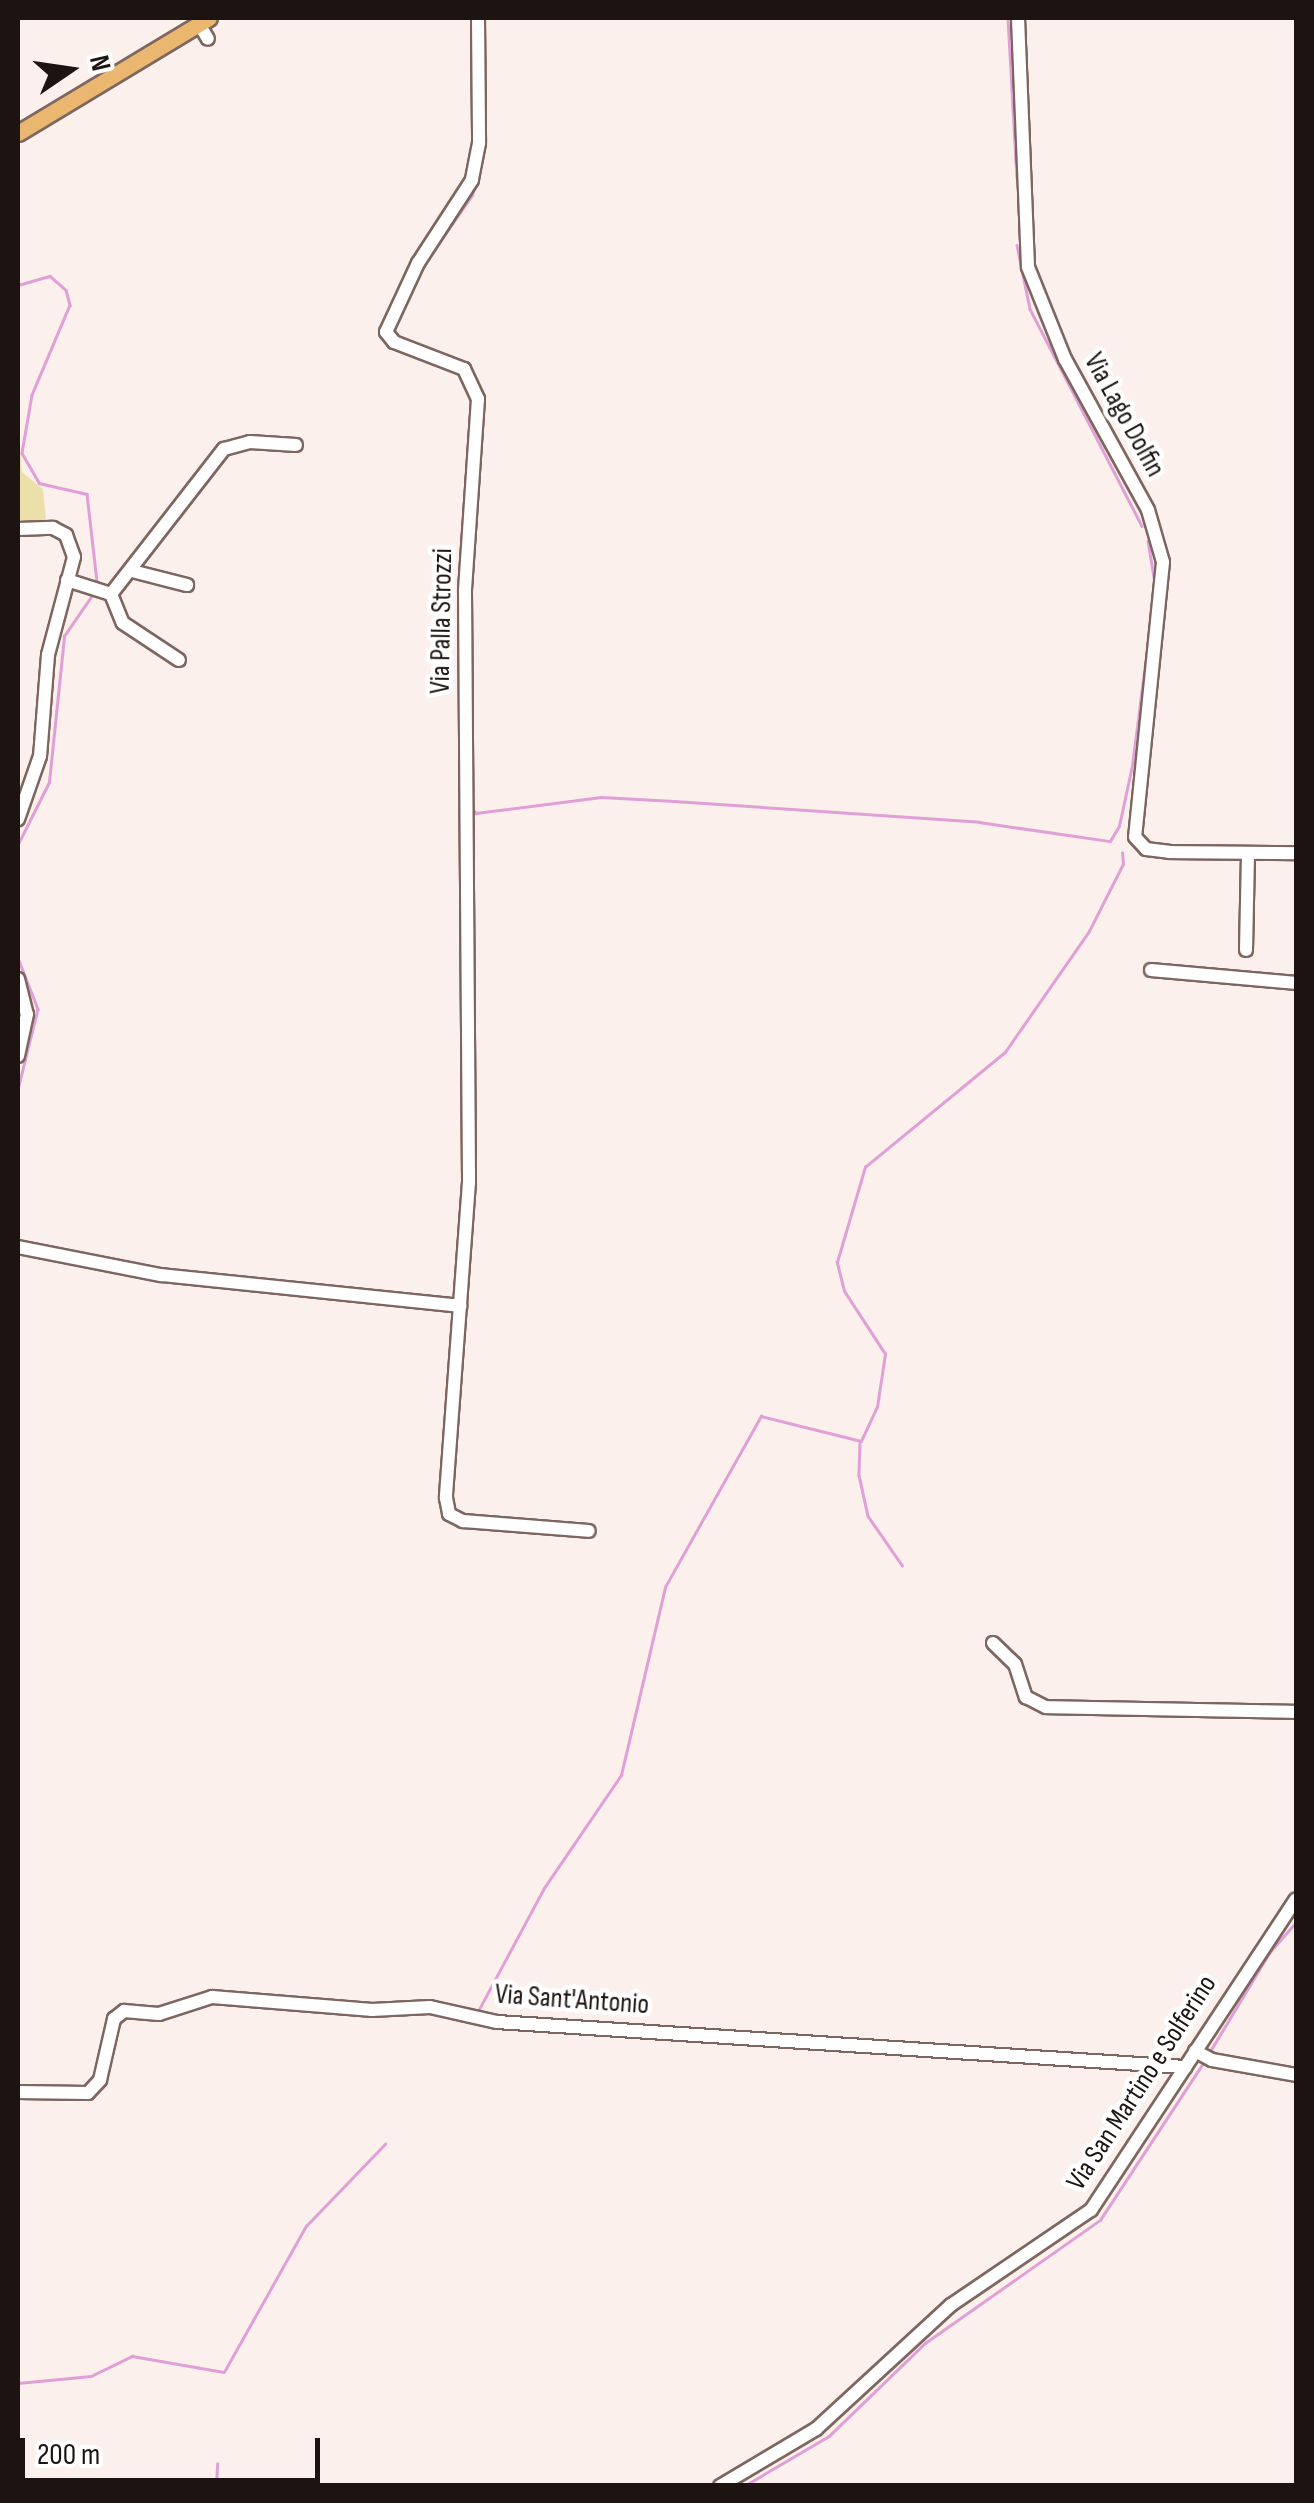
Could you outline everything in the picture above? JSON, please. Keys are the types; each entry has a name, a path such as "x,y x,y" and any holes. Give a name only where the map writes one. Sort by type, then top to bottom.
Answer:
{"main road":[{"path":"18,134 205,29"}],"street":[{"name":"Via Palla Strozzi","path":"478,18 479,143 472,180 418,263 386,332 394,342 464,369 477,392 464,592 469,1182 448,1428 449,1514 464,1521 590,1531"},
{"name":"Via Lago Dolfin","path":"1018,18 1028,267 1065,359 1148,510 1163,562 1134,837 1152,850 1248,853"},
{"path":"106,593 132,571 224,449 250,442 296,445"},
{"path":"18,529 53,528 66,535 74,557 72,582 48,654 40,756 18,818"},
{"path":"132,571 187,586"},
{"path":"72,582 106,593 123,623 179,660"},
{"path":"1246,950 1248,853 1296,853"},
{"path":"1151,970 1296,983"},
{"path":"18,979 28,1014 18,1056"},
{"path":"18,1246 160,1275 460,1306"},
{"path":"993,1643 1014,1664 1026,1697 1046,1707 1296,1712"},
{"name":"Via San Martino e Solferino","path":"720,2486 816,2429 951,2305 1092,2210 1186,2067 1204,2056 1296,1899"},
{"name":"Via Sant'Antonio","path":"18,2092 88,2092 100,2080 114,2019 124,2011 159,2014 212,1997 372,2010 430,2007 497,2022 1186,2067"},
{"path":"1204,2056 1296,2075"}],"shaded area":[{"path":"18,426 22,472 43,489 46,520 18,524"}],"waterway":[{"path":"1008,18 1017,178"},
{"path":"427,260 472,195 482,159"},
{"path":"1017,245 1030,309 1142,526"},
{"path":"18,285 50,276 66,290 70,305 32,395 22,453 39,483 87,494 97,582"},
{"path":"427,348 467,363 480,389"},
{"path":"1148,541 1155,583"},
{"path":"18,844 49,782 64,636 93,594"},
{"path":"471,806 476,813 601,797 979,822 1110,841 1119,826 1132,766 1153,601"},
{"path":"477,2013 544,1888 621,1775 665,1587 761,1416 861,1441 877,1407 885,1354 844,1291 837,1262 865,1167 1005,1052 1089,931 1123,864 1122,853"},
{"path":"18,958 38,1009 18,1090"},
{"path":"860,1443 859,1475 868,1516 902,1565"},
{"path":"1209,2053 1269,1953 1296,1922"},
{"path":"744,2486 829,2436 925,2343 1100,2220 1205,2060"},
{"path":"18,2383 91,2376 132,2356 224,2372 306,2226 385,2144"},
{"path":"216,2486 217,2464"}]}
